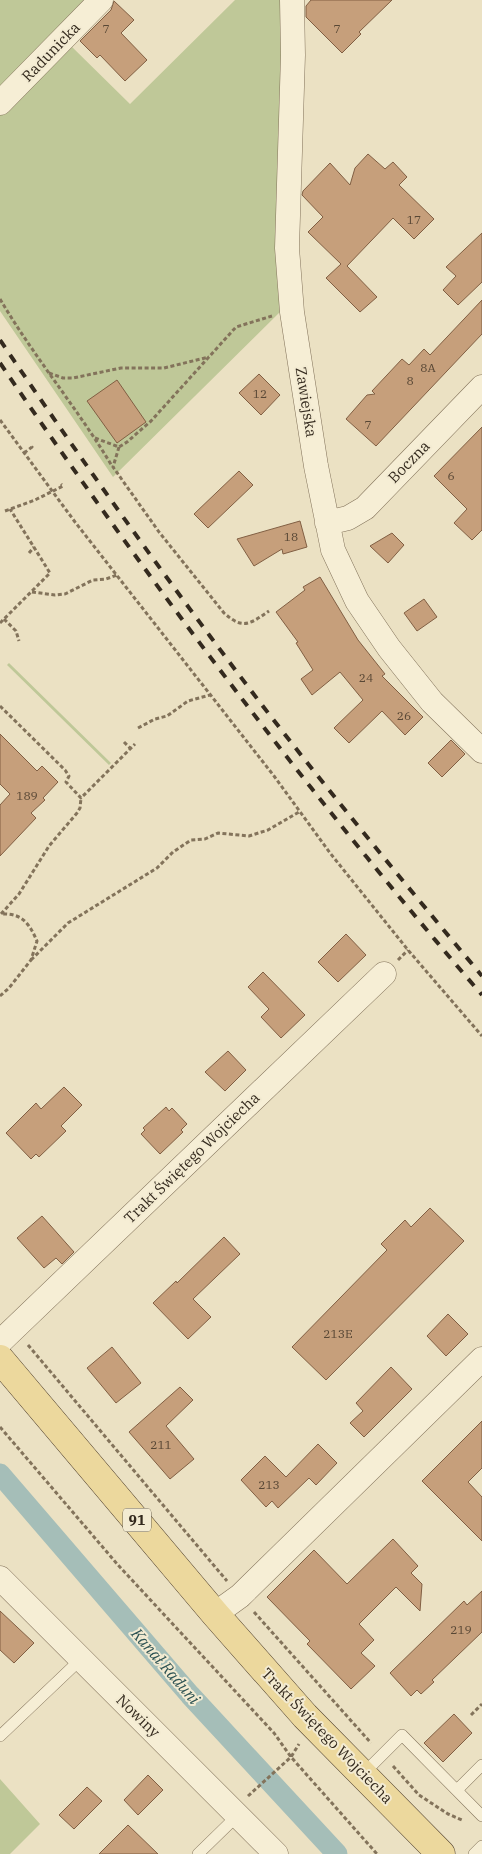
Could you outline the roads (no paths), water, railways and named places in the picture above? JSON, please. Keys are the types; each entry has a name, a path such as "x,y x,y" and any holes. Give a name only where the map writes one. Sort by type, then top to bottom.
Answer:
{"main road":[{"name":"Trakt Świętego Wojciecha","path":"0,1359 215,1614 305,1716 441,1854"}],"street":[{"name":"Radunicka","path":"0,103 101,0"},
{"name":"Zawiejska","path":"292,0 293,55 287,248 292,312 317,474 333,550 340,567 370,621 432,702 482,751"},
{"name":"Boczna","path":"327,523 348,518 365,508 482,387"},
{"name":"Trakt Świętego Wojciecha","path":"0,1342 384,974"},
{"path":"215,1614 240,1596 482,1359"},
{"name":"Nowiny","path":"0,1578 276,1854"}],"lane":[{"path":"0,1736 81,1659"},
{"path":"362,1774 402,1735 482,1816"},
{"path":"457,1790 482,1765"},
{"path":"198,1854 238,1815"},
{"path":"474,1854 482,1846"}],"waterway":[{"name":"Kanał Raduni","path":"0,1474 190,1695 337,1854"}],"railway":[{"path":"0,340 128,524 228,660 343,807 482,976"},
{"path":"0,363 114,526 232,686 355,842 482,995"}]}
